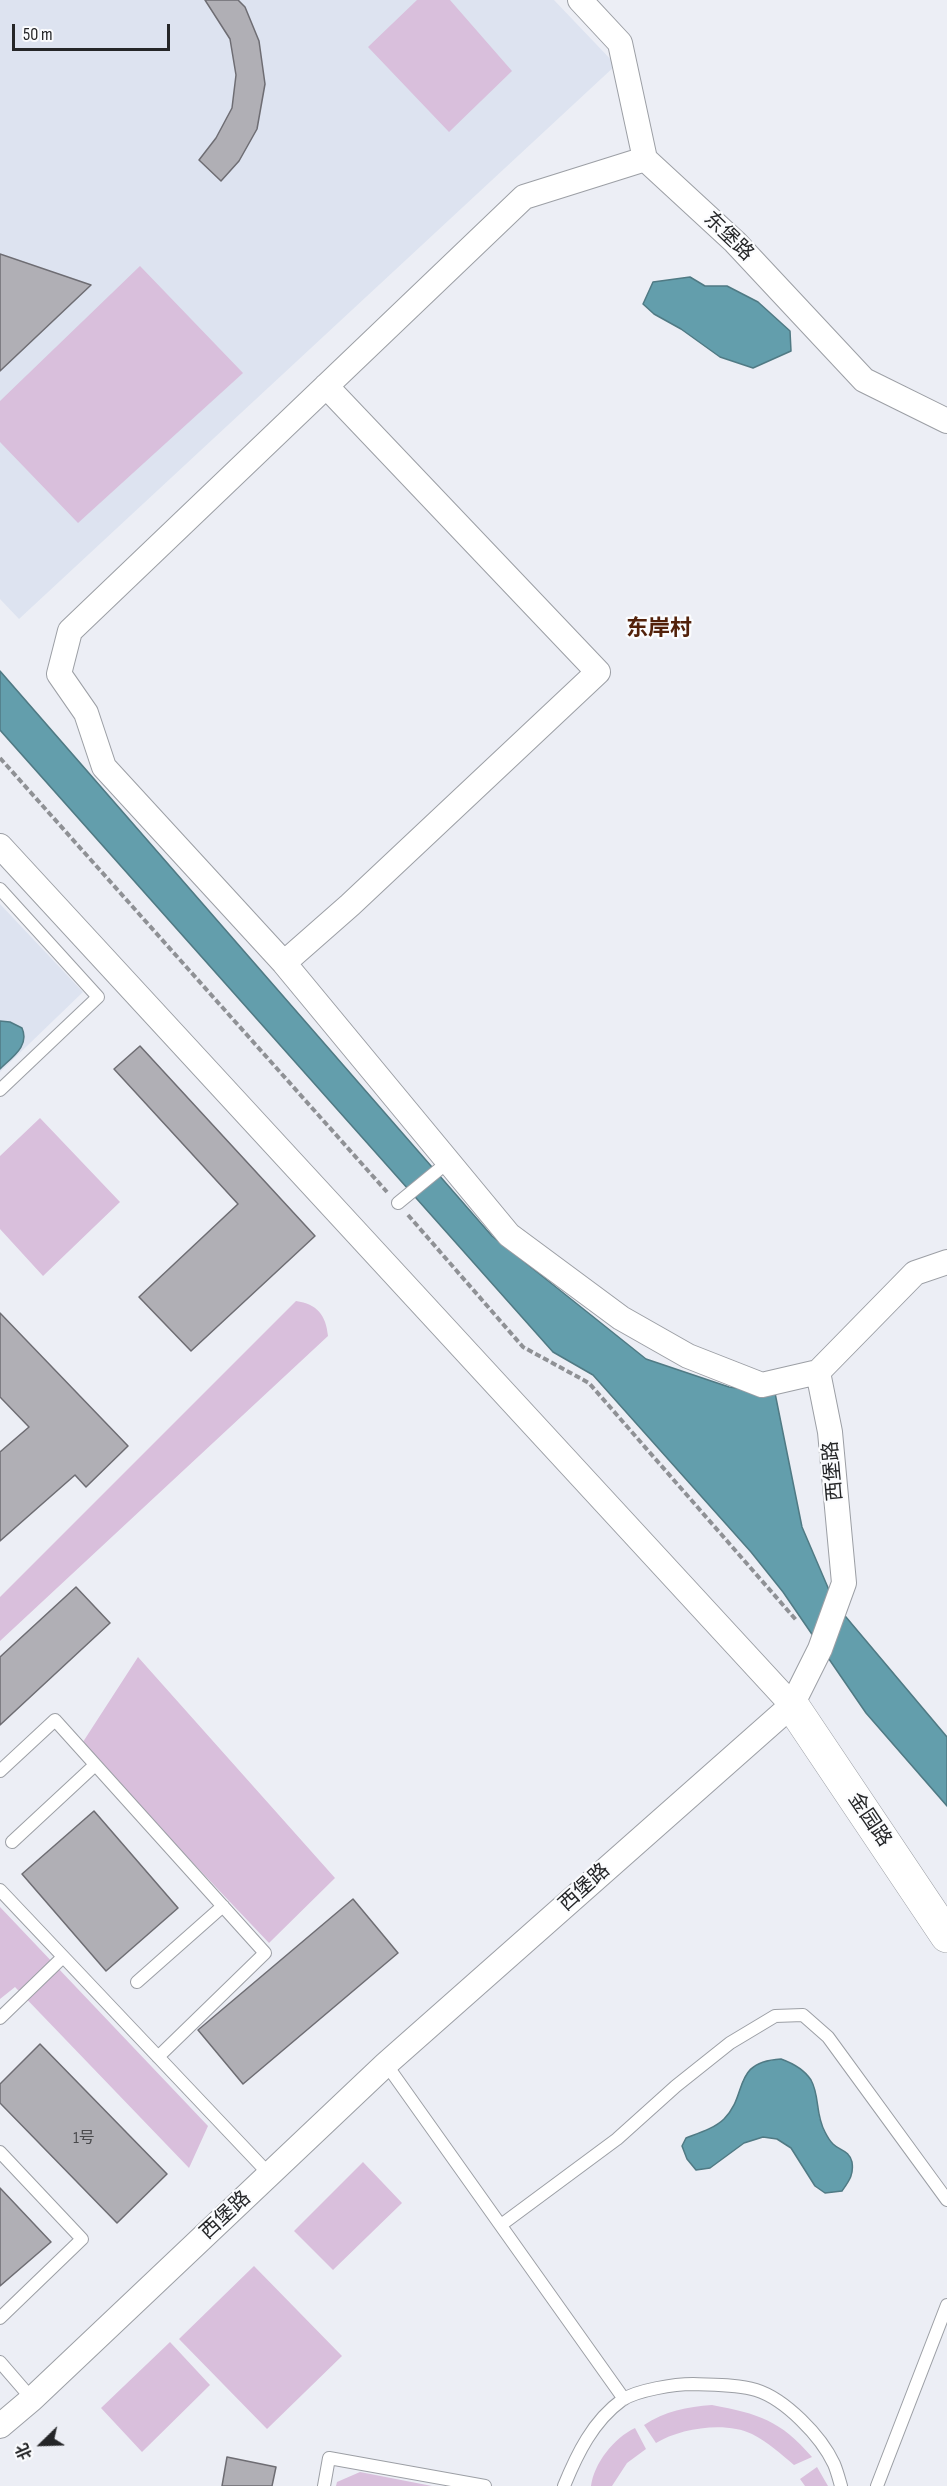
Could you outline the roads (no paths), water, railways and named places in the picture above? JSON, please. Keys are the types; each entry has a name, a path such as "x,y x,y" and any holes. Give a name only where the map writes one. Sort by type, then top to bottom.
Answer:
{"street":[{"path":"580,0 620,43 645,159 525,197 69,631 59,674 86,713 104,767 284,963 509,1235 630,1324 688,1356 762,1385 818,1372 915,1273 947,1262"},
{"name":"东堡路","path":"645,159 735,242 864,380 947,421"},
{"path":"284,963 358,897 598,672 326,386"},
{"path":"0,846 792,1705"},
{"name":"西堡路","path":"0,2426 32,2400 387,2064 792,1705 820,1649 843,1588 830,1432 818,1372"},
{"name":"金园路","path":"792,1705 947,1936"}],"lane":[{"path":"0,889 98,997 0,1090"},
{"path":"398,1203 448,1162"},
{"path":"0,1771 55,1720 265,1953 158,2057"},
{"path":"12,1842 95,1765"},
{"path":"0,1890 270,2175"},
{"path":"137,1982 223,1906"},
{"path":"0,2018 63,1958"},
{"path":"501,2225 617,2139 676,2086 730,2043 775,2016 803,2015 828,2037 947,2200"},
{"path":"387,2064 624,2399"},
{"path":"0,2152 82,2239 0,2318"},
{"path":"877,2486 947,2305"},
{"path":"0,2362 32,2400"},
{"path":"564,2486 575,2459 599,2421 624,2399 672,2384 723,2385 757,2390 788,2407 812,2432 834,2464 840,2486"},
{"path":"324,2486 329,2458 485,2486"}],"water":[{"path":"690,277 705,286 727,286 758,302 790,331 791,351 753,368 720,357 681,329 654,314 643,304 653,282"},
{"path":"0,671 492,1236 646,1359 729,1387 775,1393 802,1527 835,1604 947,1737 947,1806 866,1713 783,1592 751,1552 593,1375 553,1352 0,730"},
{"path":"0,1021 10,1022 22,1028 24,1040 14,1056 0,1069"},
{"path":"781,2059 798,2067 811,2080 825,2132 833,2144 851,2158 852,2174 842,2191 825,2193 815,2186 791,2148 777,2139 763,2137 744,2143 710,2168 696,2170 687,2159 682,2146 686,2138 711,2128 724,2119 732,2109 743,2081 755,2066 765,2061"}],"district":[{"name":"东岸村","path":"659,629"}]}
